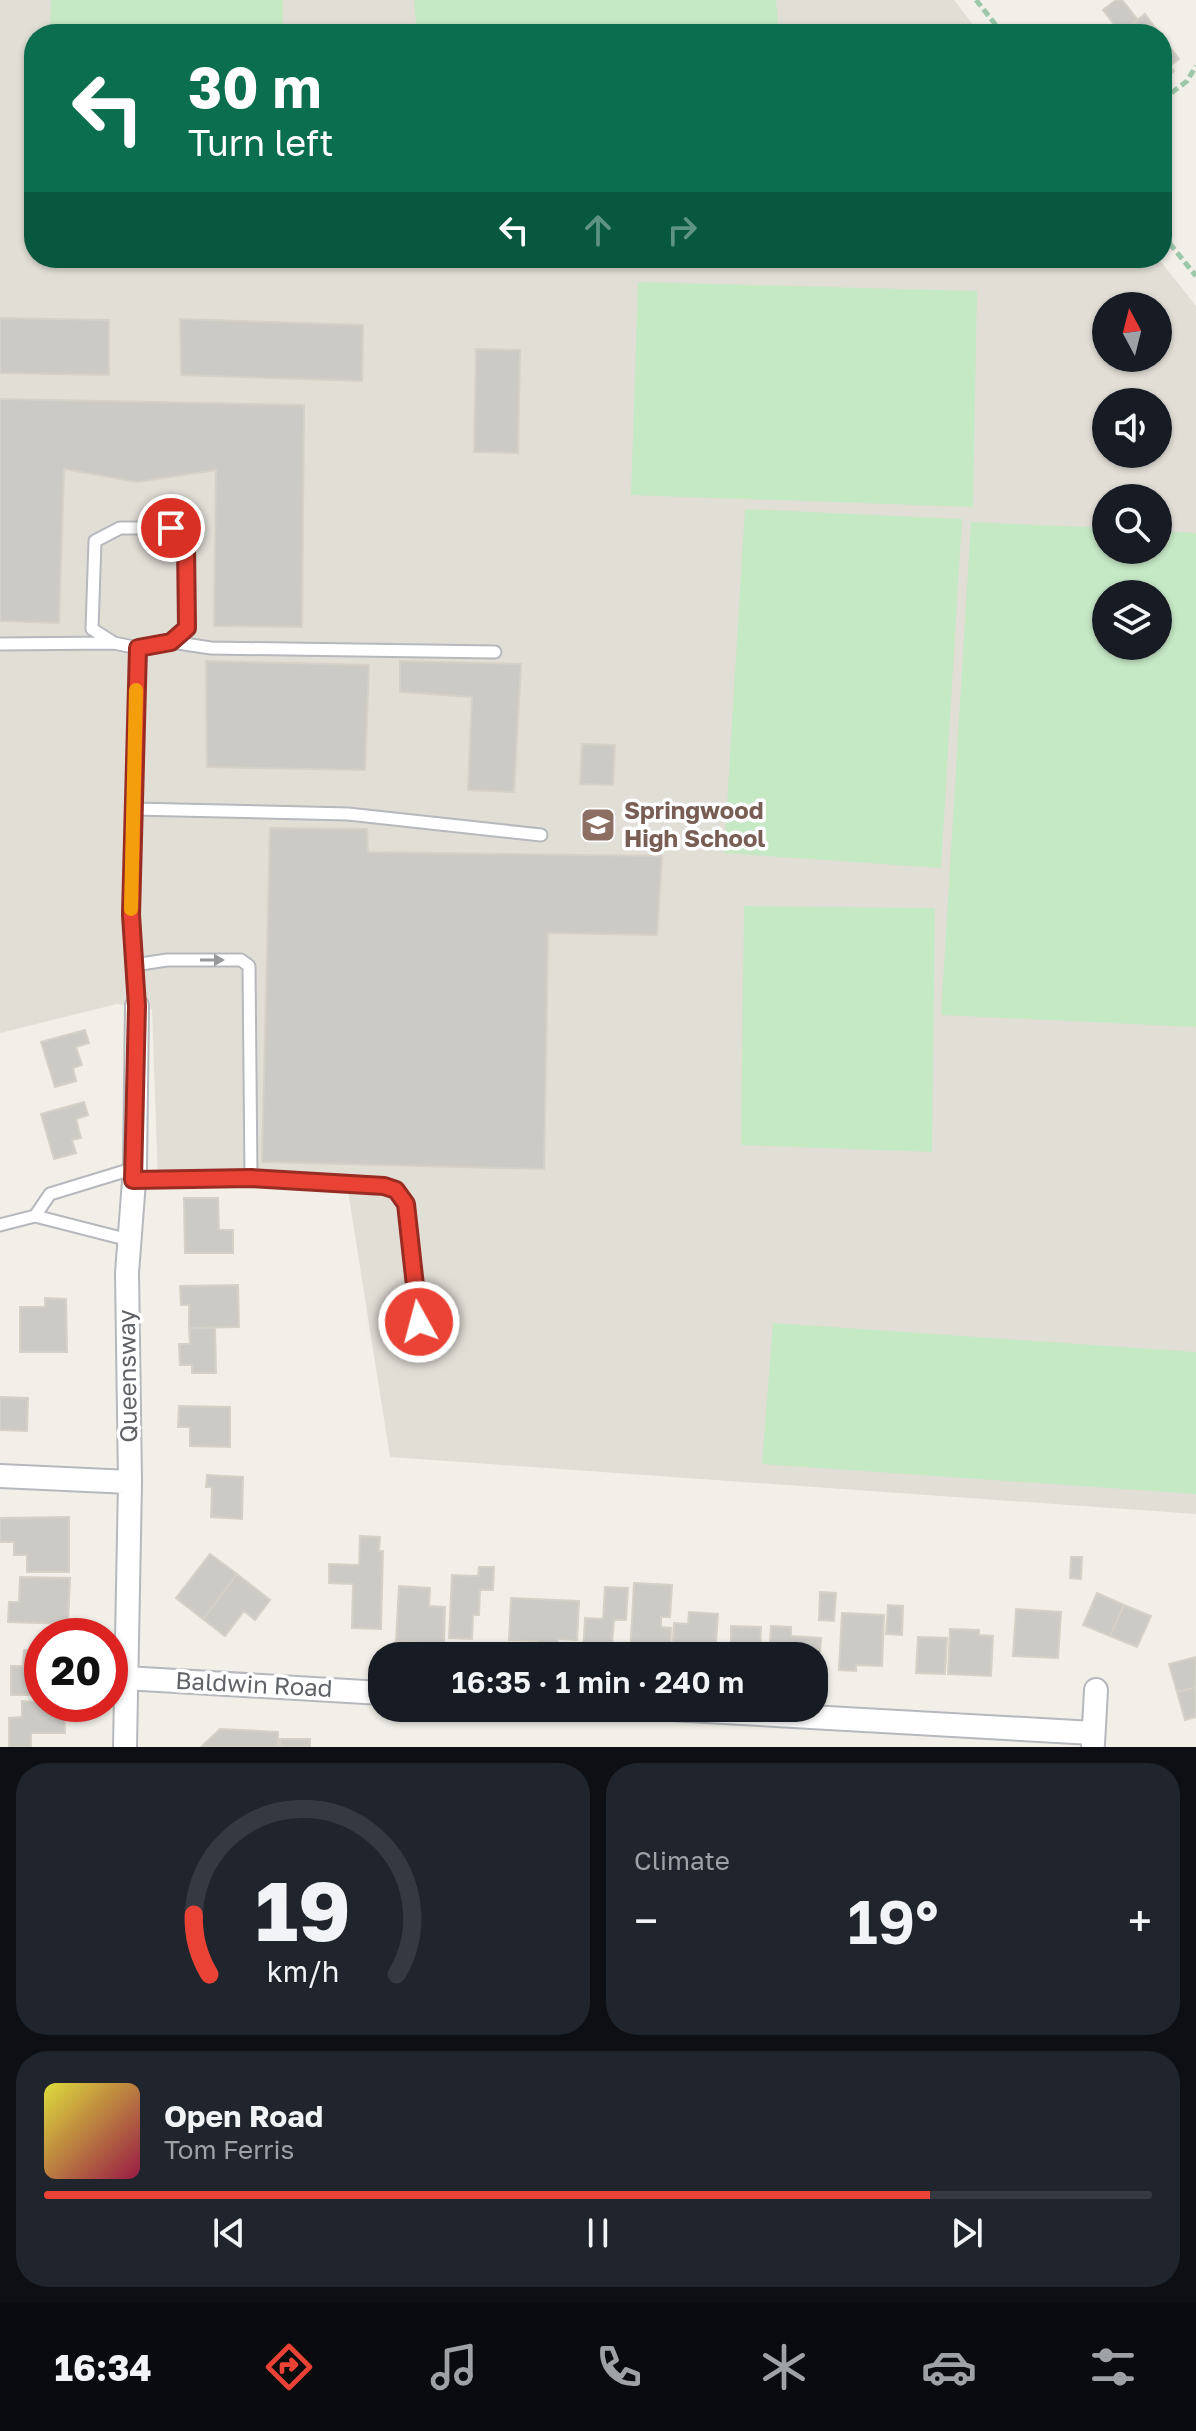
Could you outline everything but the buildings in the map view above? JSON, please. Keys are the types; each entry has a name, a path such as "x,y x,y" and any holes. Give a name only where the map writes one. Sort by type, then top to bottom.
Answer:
{"street":[{"name":"Queensway","path":"127,1618 130,1482 127,1273 134,1174 137,1006"},
{"path":"0,1476 130,1482"},
{"name":"Baldwin Road","path":"128,1678 368,1692"},
{"path":"828,1721 1093,1740 1096,1690"},
{"name":"Queensway","path":"125,1722 125,1747"}],"lane":[{"path":"114,643 92,629 95,541 120,528 171,528 186,544 187,628 171,642"},
{"path":"0,644 114,643 138,648 171,642 211,648 495,652"},
{"path":"137,1006 131,915 138,648"},
{"path":"133,809 348,814 541,835"},
{"path":"134,965 167,960 241,960 249,966 251,1178"},
{"path":"35,1216 50,1194 134,1174 384,1186 396,1190 406,1204 419,1322"},
{"path":"0,1225 35,1216 129,1240"}],"path":[{"path":"976,0 995,24"},
{"path":"1172,92 1187,81 1196,66"},
{"path":"1172,246 1196,276"}],"shaded area":[{"name":"Springwood High School","path":"0,0 954,0 972,24 24,24 24,268 1166,268 1196,306 1196,1514 390,1457 348,1191 165,1186 158,1181 152,1009 117,1004 0,1033"}],"green space":[{"path":"51,0 283,0 283,24 50,24"},
{"path":"414,0 776,0 778,24 416,24"},
{"path":"638,282 977,291 973,507 631,495"},
{"path":"745,509 962,519 941,868 724,853"},
{"path":"971,522 1092,527 1092,564 1172,564 1172,532 1196,533 1196,1027 941,1015"},
{"path":"744,906 935,908 932,1152 741,1145"},
{"path":"773,1323 1196,1352 1196,1494 762,1464"}],"slow traffic":[{"path":"131,909 136,690"}],"place":[{"name":"Springwood High School","path":"598,825"}],"route":[{"path":"171,528 186,544 187,628 171,642 138,648 131,915 137,1006 133,1180 251,1178 384,1186 396,1190 406,1204 419,1322"}]}
